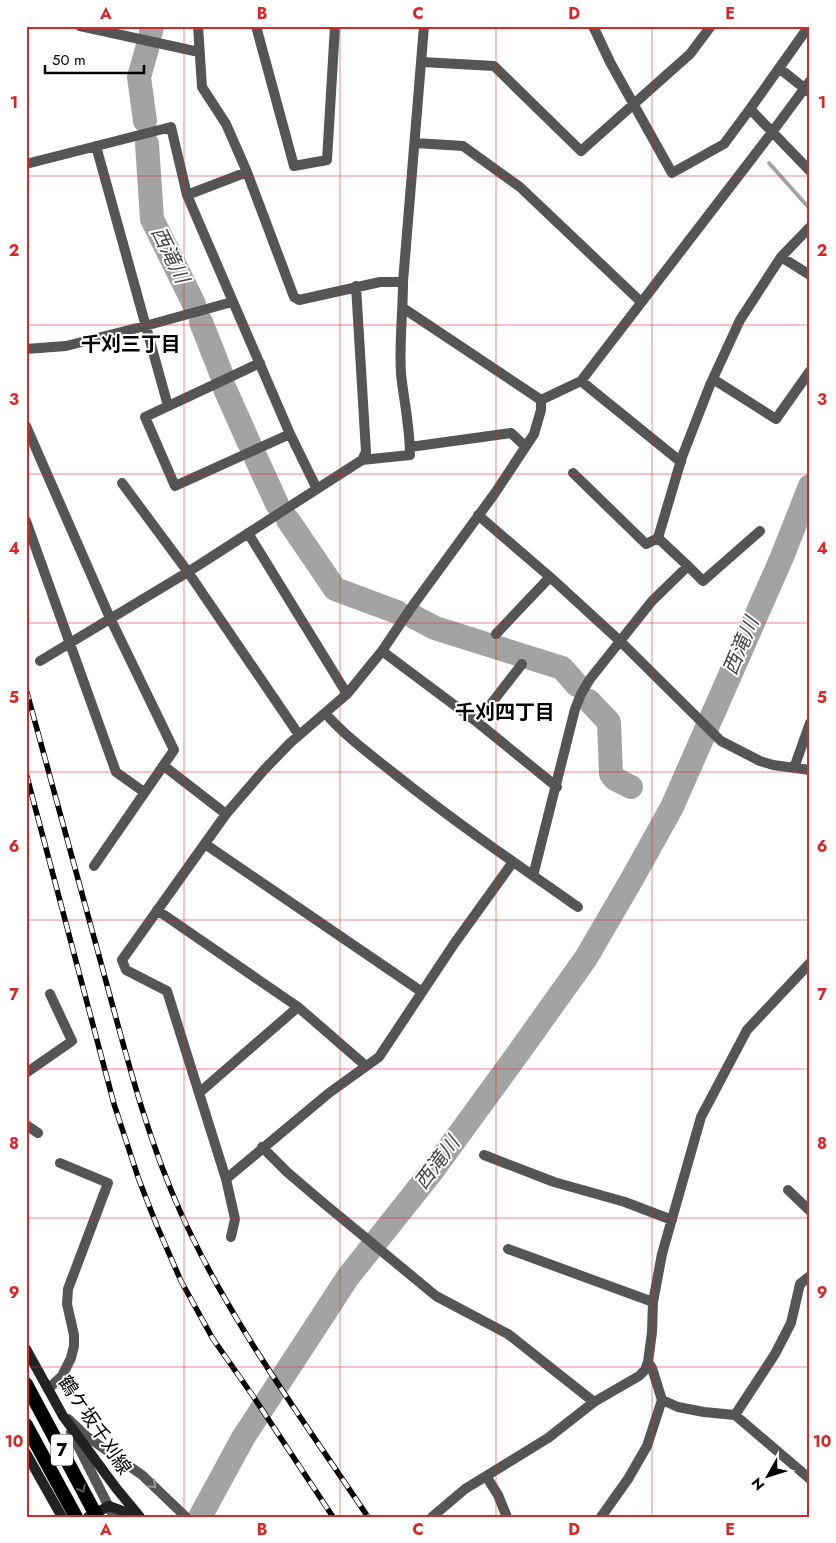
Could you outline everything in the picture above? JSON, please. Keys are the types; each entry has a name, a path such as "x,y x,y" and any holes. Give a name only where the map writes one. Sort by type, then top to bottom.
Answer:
{"highway":[{"name":"7","path":"26,1384 97,1517"},
{"name":"7","path":"26,1425 76,1517"}],"main road":[{"name":"鶴ケ坂千刈線","path":"26,1349 62,1414 110,1481 140,1517"},
{"path":"26,1453 62,1517"},
{"path":"88,1517 109,1506 125,1512 131,1517"}],"street":[{"path":"80,26 199,52"},
{"path":"198,26 202,87 226,124 247,172 294,297 299,300 356,286 380,282 403,282"},
{"path":"256,26 294,166 327,160 335,26"},
{"path":"40,662 70,642 188,572 362,460 410,455 401,373 400,330 424,26"},
{"path":"592,26 672,173 724,144 809,26"},
{"path":"422,62 494,66 581,151 690,54 711,26"},
{"path":"541,400 581,381 808,87 780,68"},
{"path":"750,109 810,171"},
{"path":"26,164 171,127 187,195 290,434 317,489"},
{"path":"415,143 463,146 520,187 641,302"},
{"path":"96,146 168,406"},
{"path":"187,195 247,172"},
{"path":"573,473 646,544 658,538 681,462 713,379 740,320 781,257 810,227"},
{"path":"781,257 810,276"},
{"path":"356,286 366,452 362,460"},
{"path":"26,349 66,346 232,302"},
{"path":"403,308 541,400"},
{"path":"260,363 145,417 175,486 290,434"},
{"path":"713,379 776,419 810,371"},
{"path":"581,381 681,462"},
{"path":"231,1237 235,1219 226,1179 167,991 126,970 122,960 226,814 264,770 298,735 347,694 382,651 416,600 495,493 534,434 541,410 541,400"},
{"path":"26,426 110,618 174,750 94,866"},
{"path":"410,447 510,433 525,446"},
{"path":"122,483 188,572 298,735"},
{"path":"478,515 621,642 721,741 760,761 773,765 810,770"},
{"path":"26,521 116,772 144,792"},
{"path":"658,538 703,581 760,531"},
{"path":"248,533 347,694"},
{"path":"533,876 575,709 581,694 590,679 652,601 688,566"},
{"path":"496,634 550,577"},
{"path":"382,651 477,722 556,787"},
{"path":"477,722 522,664"},
{"path":"325,713 339,730 430,802 578,907"},
{"path":"794,768 810,723"},
{"path":"164,766 226,814"},
{"path":"205,844 422,992"},
{"path":"226,1179 329,1093 379,1057 454,944 513,862"},
{"path":"157,910 298,1007 366,1066"},
{"path":"432,1517 464,1489 548,1438 594,1402 639,1376 645,1370 648,1362 652,1332 653,1302 662,1254 700,1117 747,1030 810,962"},
{"path":"26,1073 72,1041 50,994"},
{"path":"199,1093 298,1007"},
{"path":"26,1125 38,1133"},
{"path":"262,1147 287,1172 436,1296 508,1334 594,1402"},
{"path":"484,1155 554,1182 625,1202 672,1220"},
{"path":"48,1389 62,1376 71,1358 74,1335 67,1304 68,1289 108,1183 60,1163"},
{"path":"788,1190 810,1211"},
{"path":"508,1249 653,1302"},
{"path":"735,1415 775,1354 791,1323 800,1284 810,1276"},
{"path":"601,1517 628,1479 647,1446 662,1400 652,1368 648,1362"},
{"path":"662,1400 678,1407 735,1415 810,1479"},
{"path":"62,1414 114,1517"},
{"path":"62,1414 86,1436 142,1474 182,1513"},
{"path":"486,1476 498,1495 507,1517"}],"waterway":[{"name":"西滝川","path":"151,32 152,26"},
{"name":"西滝川","path":"145,121 139,77 147,49"},
{"name":"西滝川","path":"147,144 152,219 194,304"},
{"path":"769,163 810,209"},
{"name":"西滝川","path":"201,322 221,373"},
{"name":"西滝川","path":"225,389 249,443"},
{"name":"西滝川","path":"256,458 277,504"},
{"name":"西滝川","path":"200,1517 243,1438 348,1277 433,1170 586,958 672,807 782,557 810,486"},
{"name":"西滝川","path":"288,520 335,589 397,612"},
{"name":"西滝川","path":"414,617 435,628 562,668 577,685"},
{"name":"西滝川","path":"589,701 609,722 611,774 615,779 631,787"}],"railway":[{"path":"26,689 129,1064 147,1124 168,1182 199,1252 244,1330 292,1406 368,1517"},
{"path":"26,773 114,1104 139,1180 157,1226 181,1281 213,1339 333,1517"}],"district":[{"name":"千刈三丁目","path":"131,344"},
{"name":"千刈四丁目","path":"505,712"}]}
